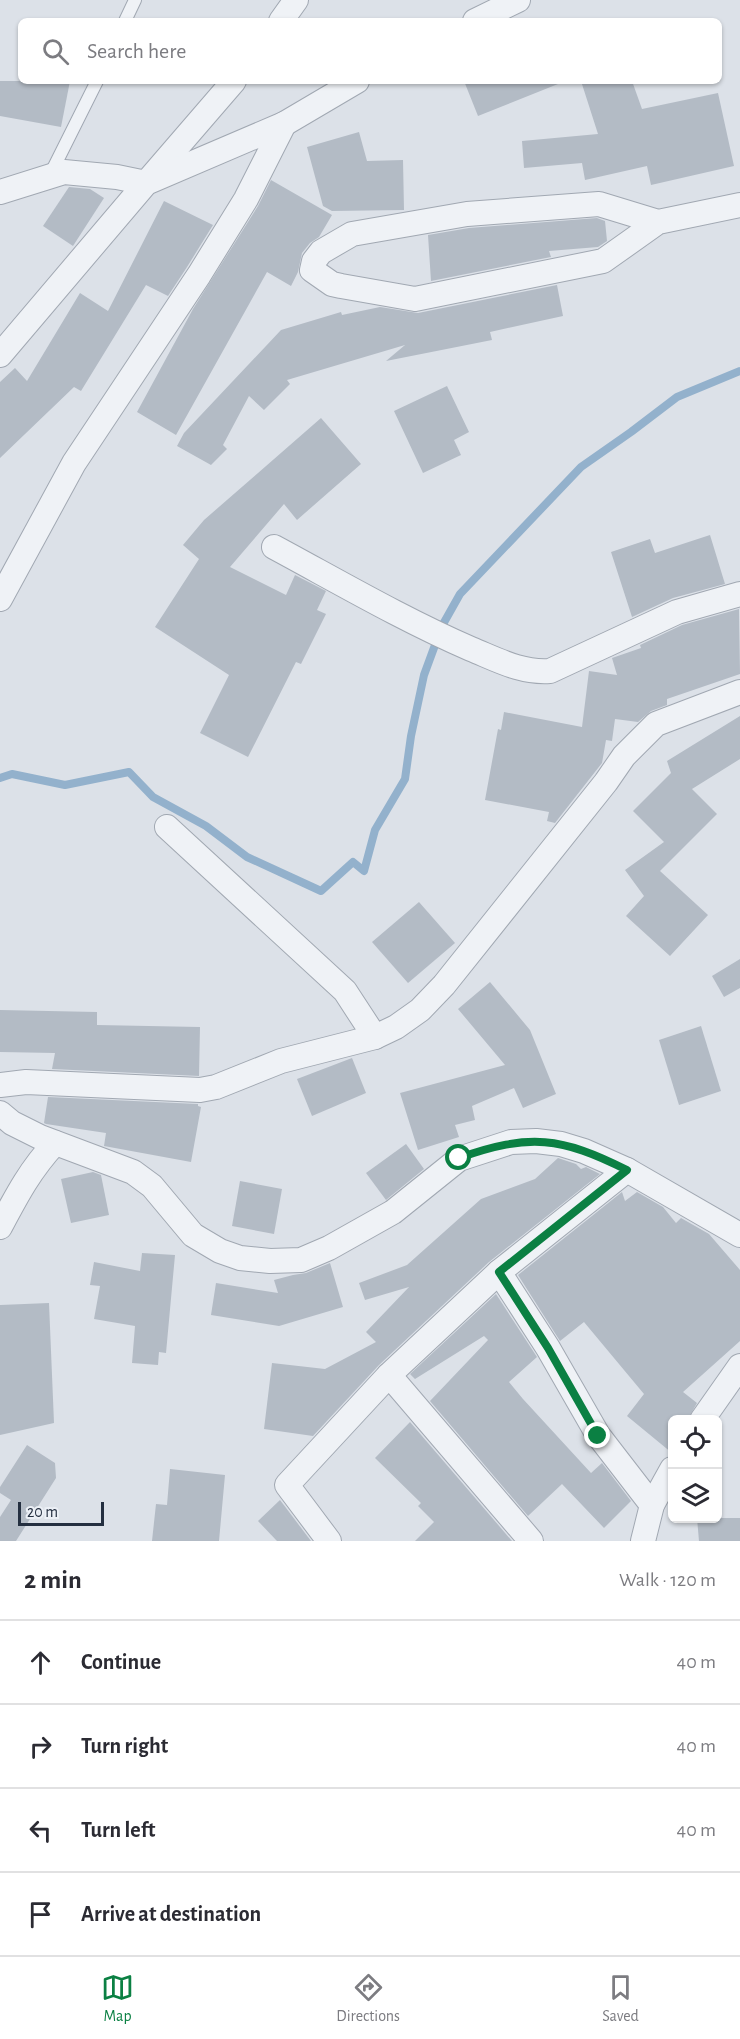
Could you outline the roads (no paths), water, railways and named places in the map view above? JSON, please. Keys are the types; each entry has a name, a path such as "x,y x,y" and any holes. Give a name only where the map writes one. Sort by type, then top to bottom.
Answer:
{"street":[{"path":"283,18 296,0"},
{"path":"481,18 518,0"},
{"path":"0,355 231,84"},
{"path":"0,192 64,171 146,183 284,124 352,84"},
{"path":"0,599 74,463 199,275 246,199 284,124"},
{"path":"658,222 599,204 467,214 352,234 321,252 314,261 312,270 332,284 415,299 603,261 658,222 740,205"},
{"path":"274,547 439,635 517,668 536,672 550,671 677,612 740,594"},
{"path":"0,1085 26,1082 200,1090 231,1082 281,1061 375,1037 396,1027 420,1010 444,985 606,782 624,756 657,724 740,692"},
{"path":"166,826 345,991 375,1037"},
{"path":"0,1113 12,1123 55,1143 133,1172 152,1186 193,1235 220,1251 240,1258 270,1261 301,1260 329,1248 393,1212 459,1158 511,1142 536,1141 561,1144 594,1155 627,1170 740,1235"},
{"path":"0,1227 25,1179 55,1143"},
{"path":"329,1541 287,1485 388,1375 499,1272 627,1170"},
{"path":"499,1272 548,1348 598,1436 652,1505"},
{"path":"705,1415 740,1366"},
{"path":"388,1375 531,1541"},
{"path":"643,1541 652,1505 668,1476"}],"lane":[{"path":"126,18 135,0"},
{"path":"49,176 95,84"}],"waterway":[{"path":"0,778 12,774 65,785 129,772 153,797 206,826 247,857 321,891 353,862 364,871 375,830 405,779 411,736 424,675 442,626 460,594 581,467 677,397 740,371"}]}
